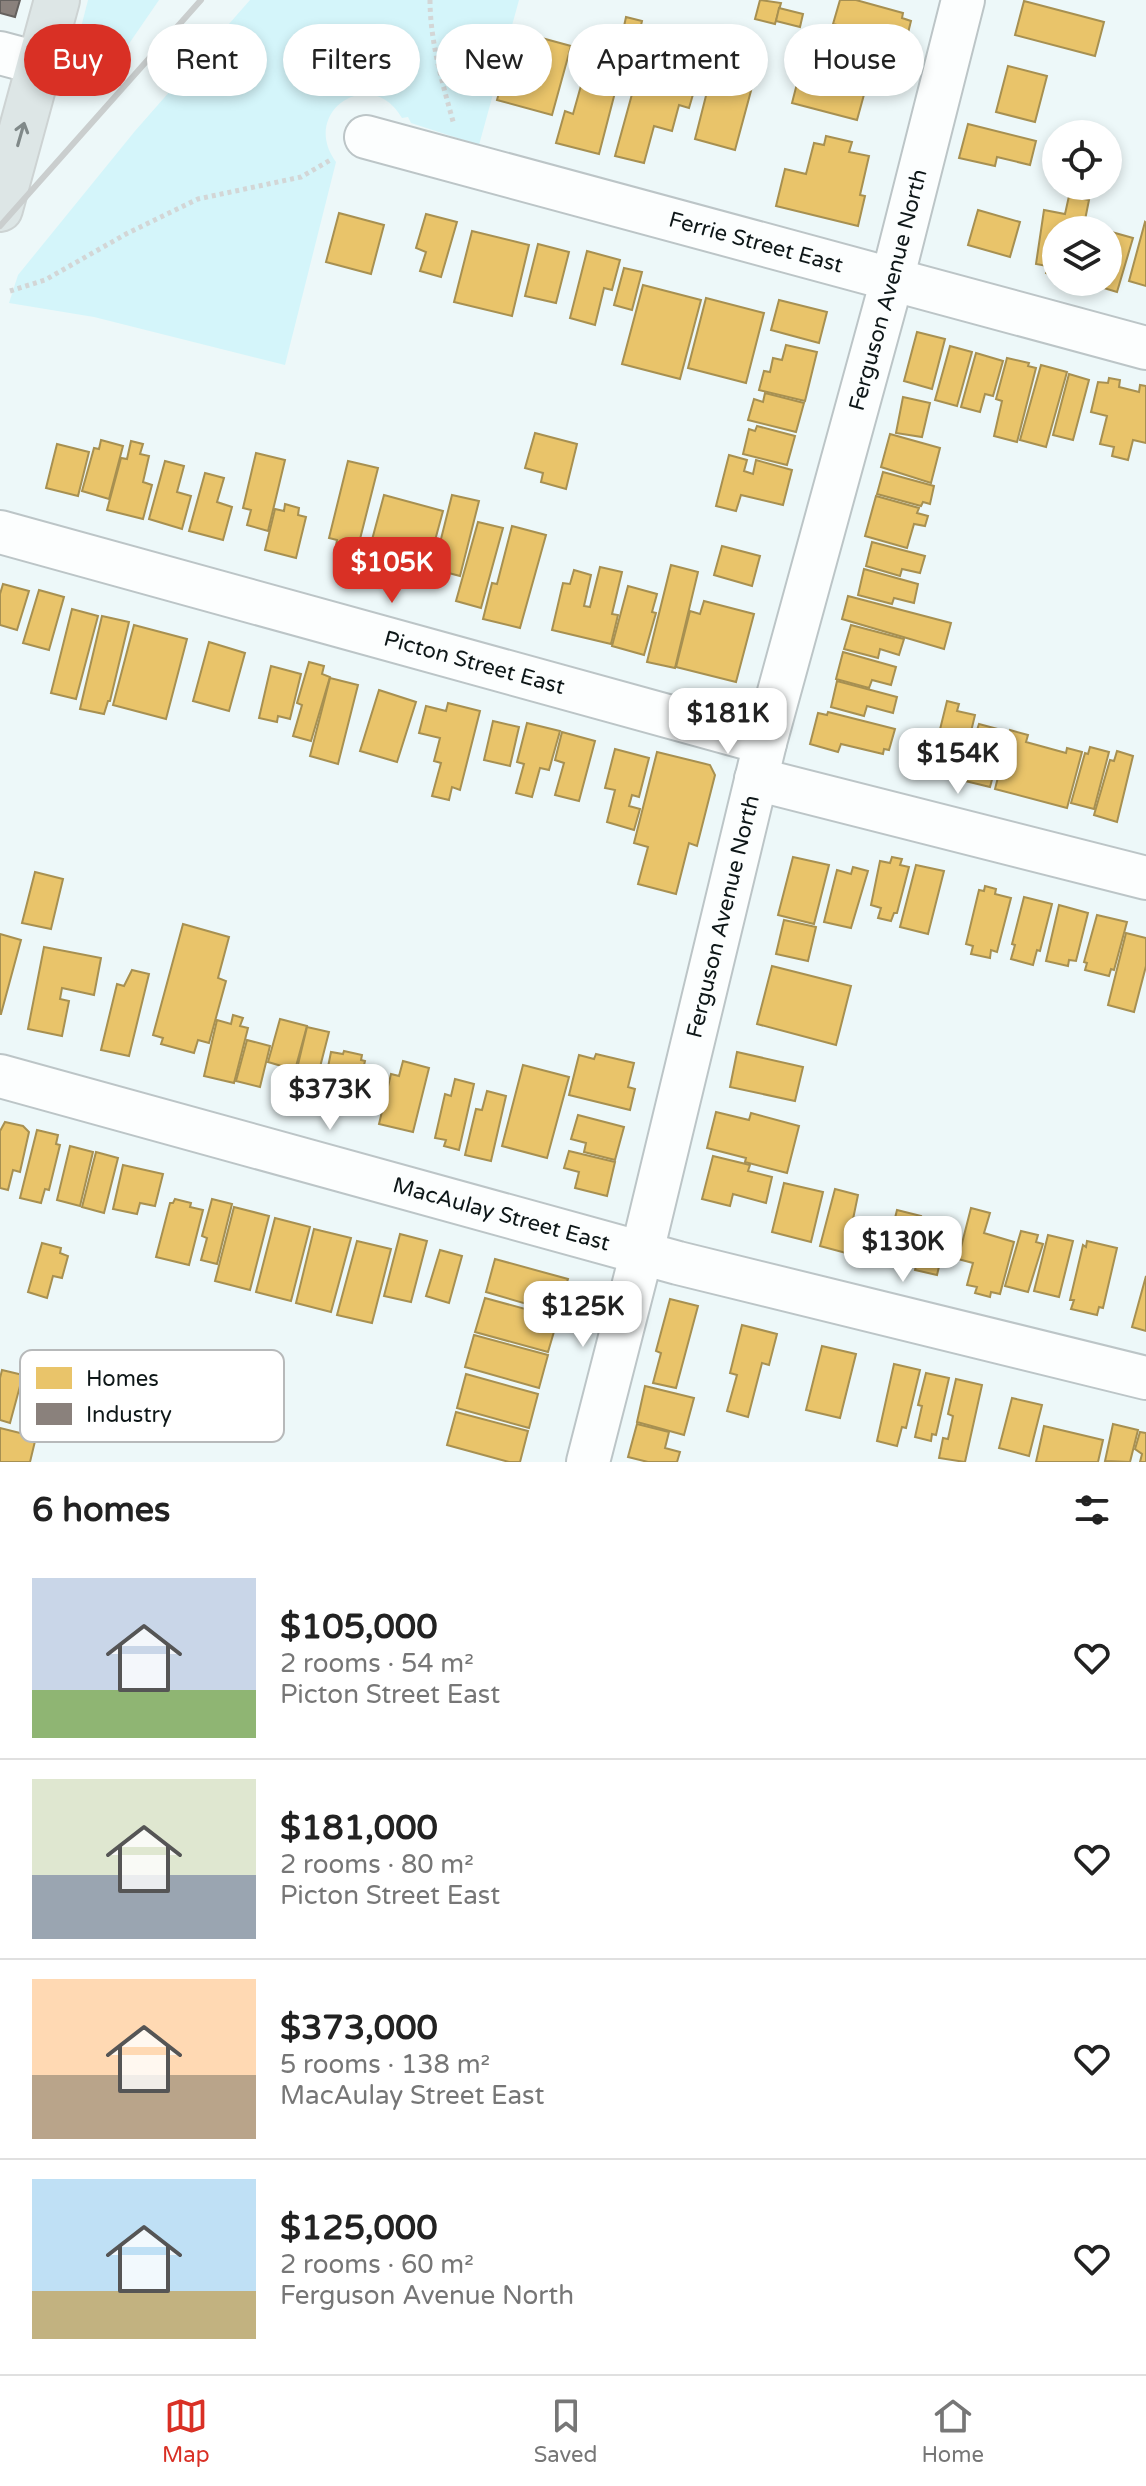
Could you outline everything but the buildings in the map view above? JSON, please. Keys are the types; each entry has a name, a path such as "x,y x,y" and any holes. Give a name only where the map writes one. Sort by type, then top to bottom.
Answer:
{"main road":[{"path":"0,209 20,58 57,0"}],"street":[{"name":"Ferguson Avenue North","path":"588,1462 761,761 892,280 963,0"},
{"name":"Ferrie Street East","path":"349,148 892,280 1146,348"},
{"name":"Picton Street East","path":"0,532 1146,878"},
{"name":"MacAulay Street East","path":"0,1076 693,1266 1146,1378"}],"path":[{"path":"430,0 444,87 455,128"},
{"path":"10,291 45,280 126,234 198,199 301,177 349,148"}],"shaded area":[{"path":"88,0 159,0 131,41 131,24 82,24"},
{"path":"250,0 519,0 512,24 436,24 436,96 493,96 479,145 411,123 408,117 402,118 389,102 375,96 420,96 420,24 283,24 283,96 356,96 332,112 326,126 327,144 336,162 285,365 94,317 9,303 18,275 166,96 267,96 267,24 229,24"}],"railway":[{"path":"0,226 201,0"}]}
